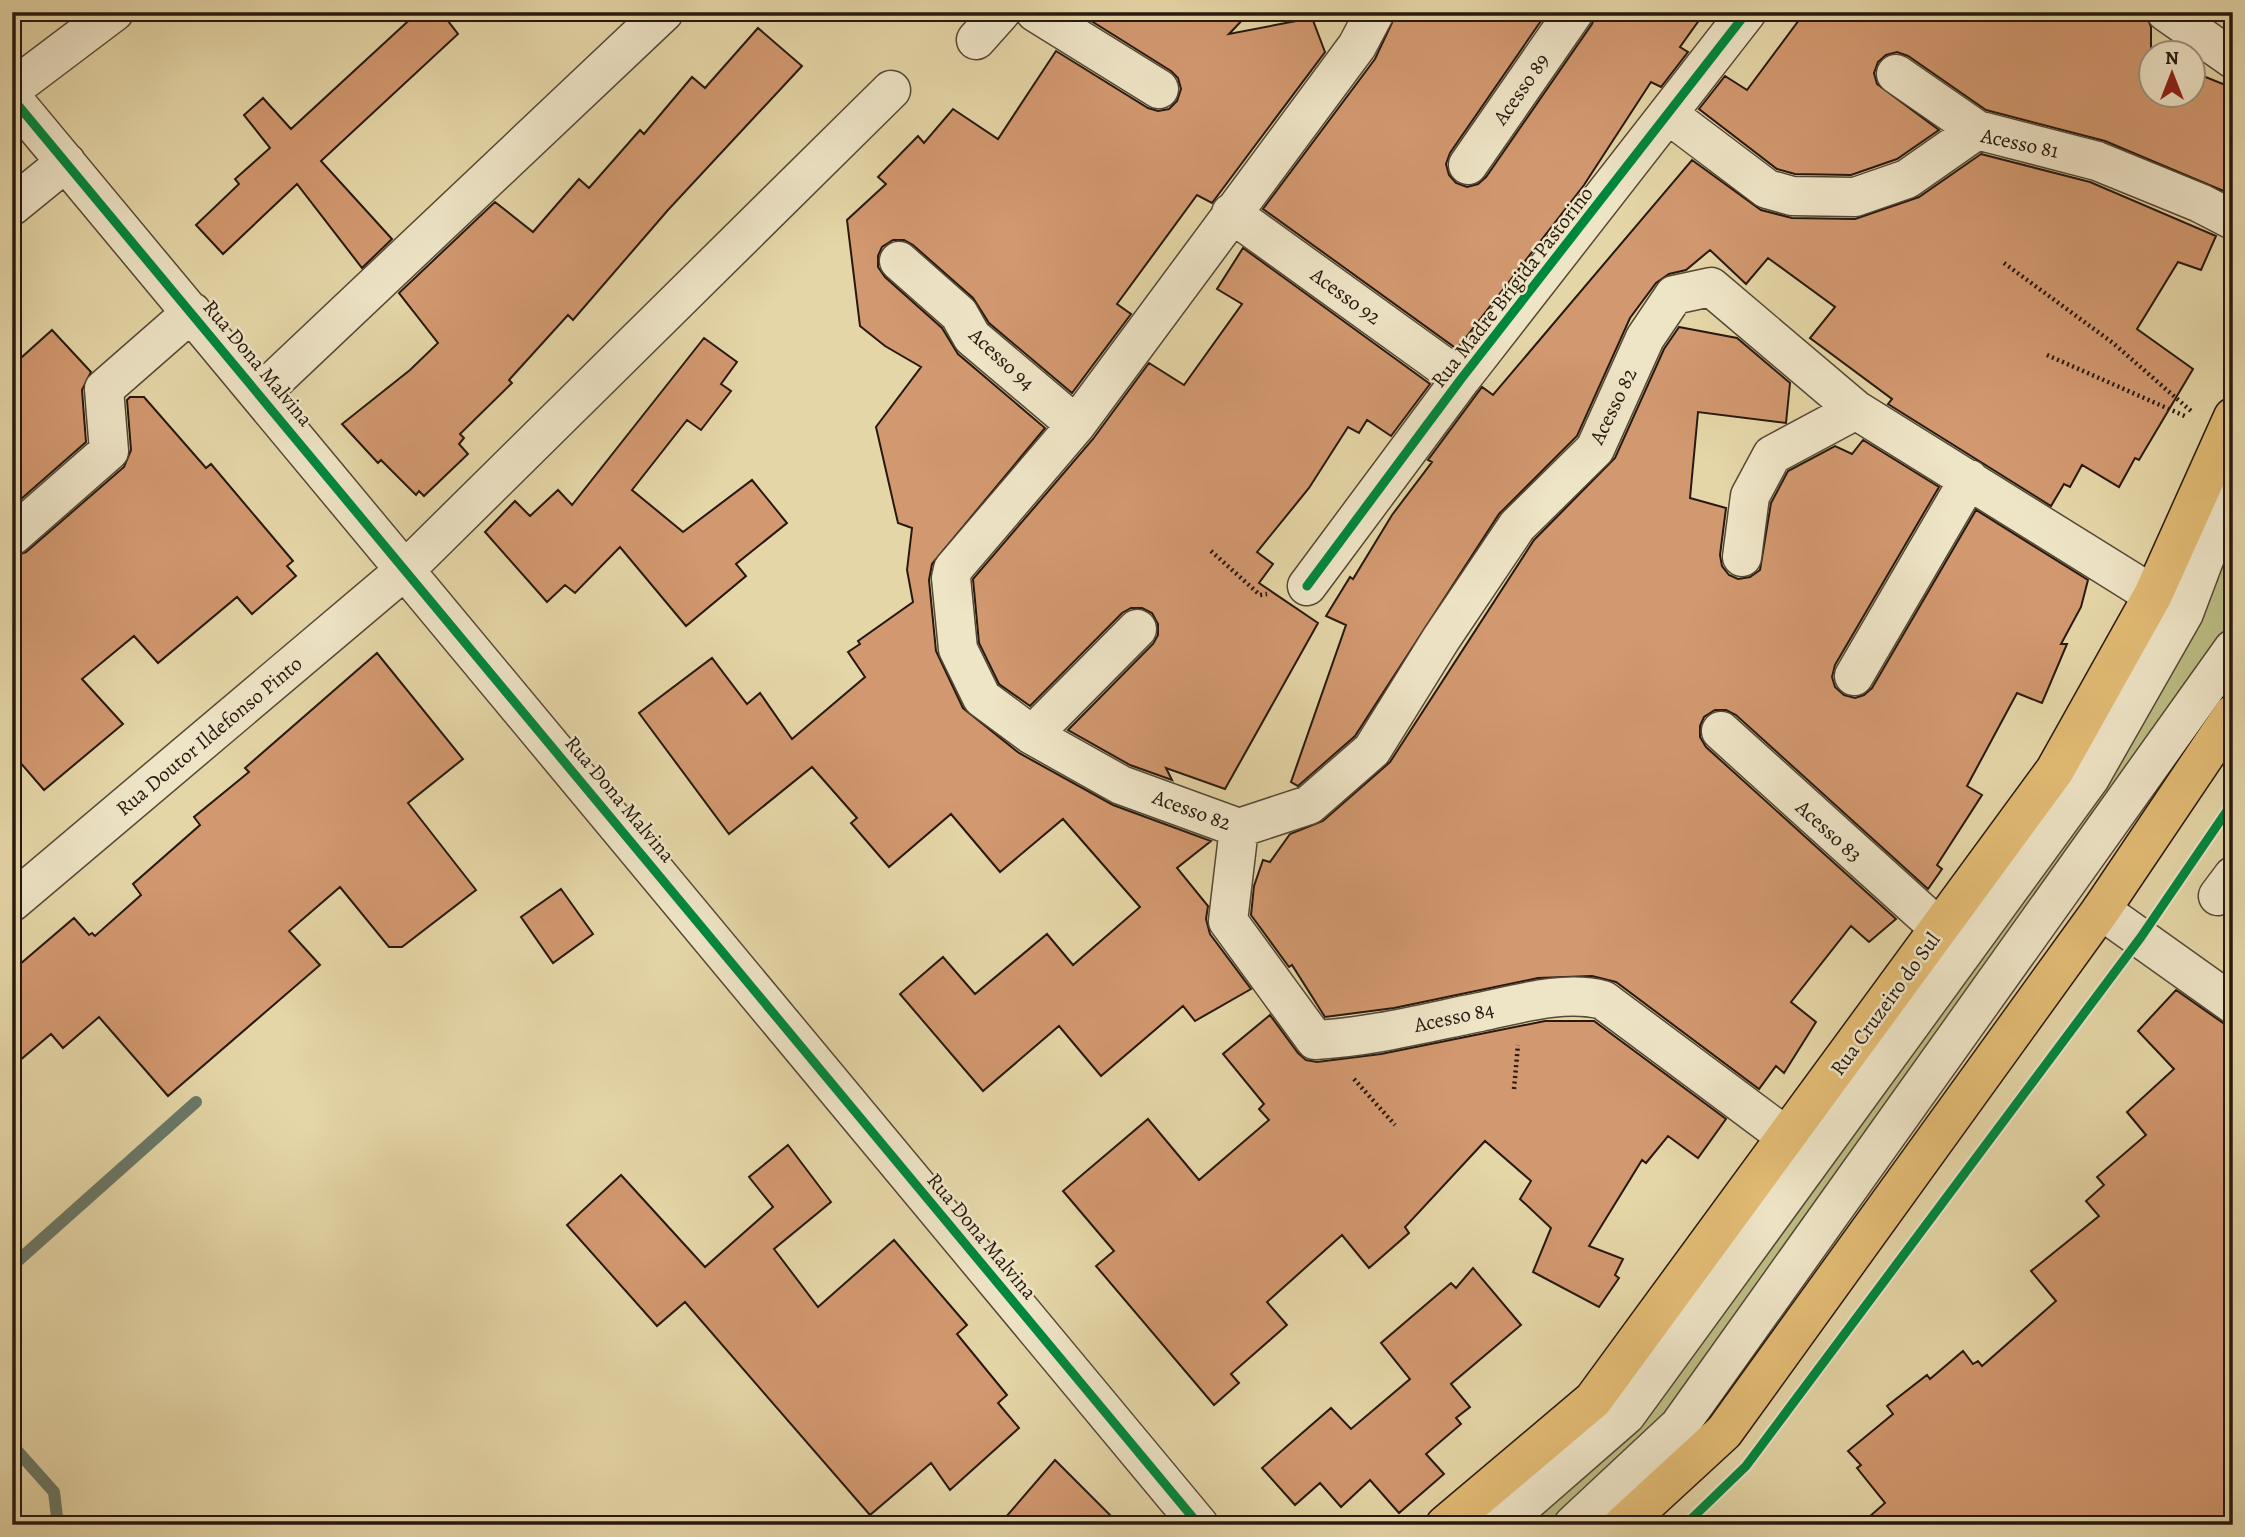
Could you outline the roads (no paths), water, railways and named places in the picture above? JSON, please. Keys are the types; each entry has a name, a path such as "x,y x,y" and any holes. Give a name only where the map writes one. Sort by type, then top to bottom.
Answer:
{"main road":[{"name":"Rua Cruzeiro do Sul","path":"1445,1525 1593,1400 2056,770 2152,595 2228,425"},
{"path":"1623,1525 1724,1432 2101,910 2233,714"}],"street":[{"path":"12,89 114,12"},
{"path":"260,394 664,12"},
{"path":"976,40 1001,12"},
{"path":"1035,12 1159,89"},
{"name":"Acesso 82","path":"1375,12 1357,46 1076,425 958,561 951,578 958,649 982,698 1032,735 1121,785 1239,828 1309,805 1372,750 1441,639 1517,526 1595,449 1645,338 1674,295 1711,287 1856,410 2152,595"},
{"name":"Acesso 89","path":"1468,165 1574,12"},
{"name":"Rua Madre Brígida Pastorino","path":"1307,586 1461,379 1747,12"},
{"path":"2166,12 2233,59"},
{"path":"1896,74 1977,130"},
{"name":"Rua Doutor Ildefonso Pinto","path":"12,902 406,569 891,90"},
{"name":"Rua Dona Malvina","path":"12,98 1199,1525"},
{"name":"Acesso 81","path":"1669,115 1767,189 1792,196 1855,197 1907,179 1977,130 2097,161 2200,203 2233,220"},
{"path":"12,206 66,162"},
{"name":"Acesso 92","path":"1231,213 1461,379"},
{"name":"Acesso 94","path":"899,261 959,314 972,337 1076,425"},
{"path":"12,536 109,452 104,390 192,312"},
{"path":"1742,556 1750,496 1772,455 1856,410"},
{"path":"1854,676 1969,480"},
{"path":"1500,1525 1626,1415 2090,778 2184,613 2233,483"},
{"path":"1032,735 1137,629"},
{"path":"1573,1525 1679,1426 2233,649"},
{"name":"Acesso 83","path":"1721,731 1940,929"},
{"name":"Acesso 84","path":"1239,828 1228,921 1315,1040 1354,1038 1521,1003 1587,996 1603,1000 1788,1138"},
{"path":"2101,910 2233,1004"}],"waterway":[{"path":"12,1266 196,1102"},
{"path":"12,1445 54,1492 58,1525"}]}
